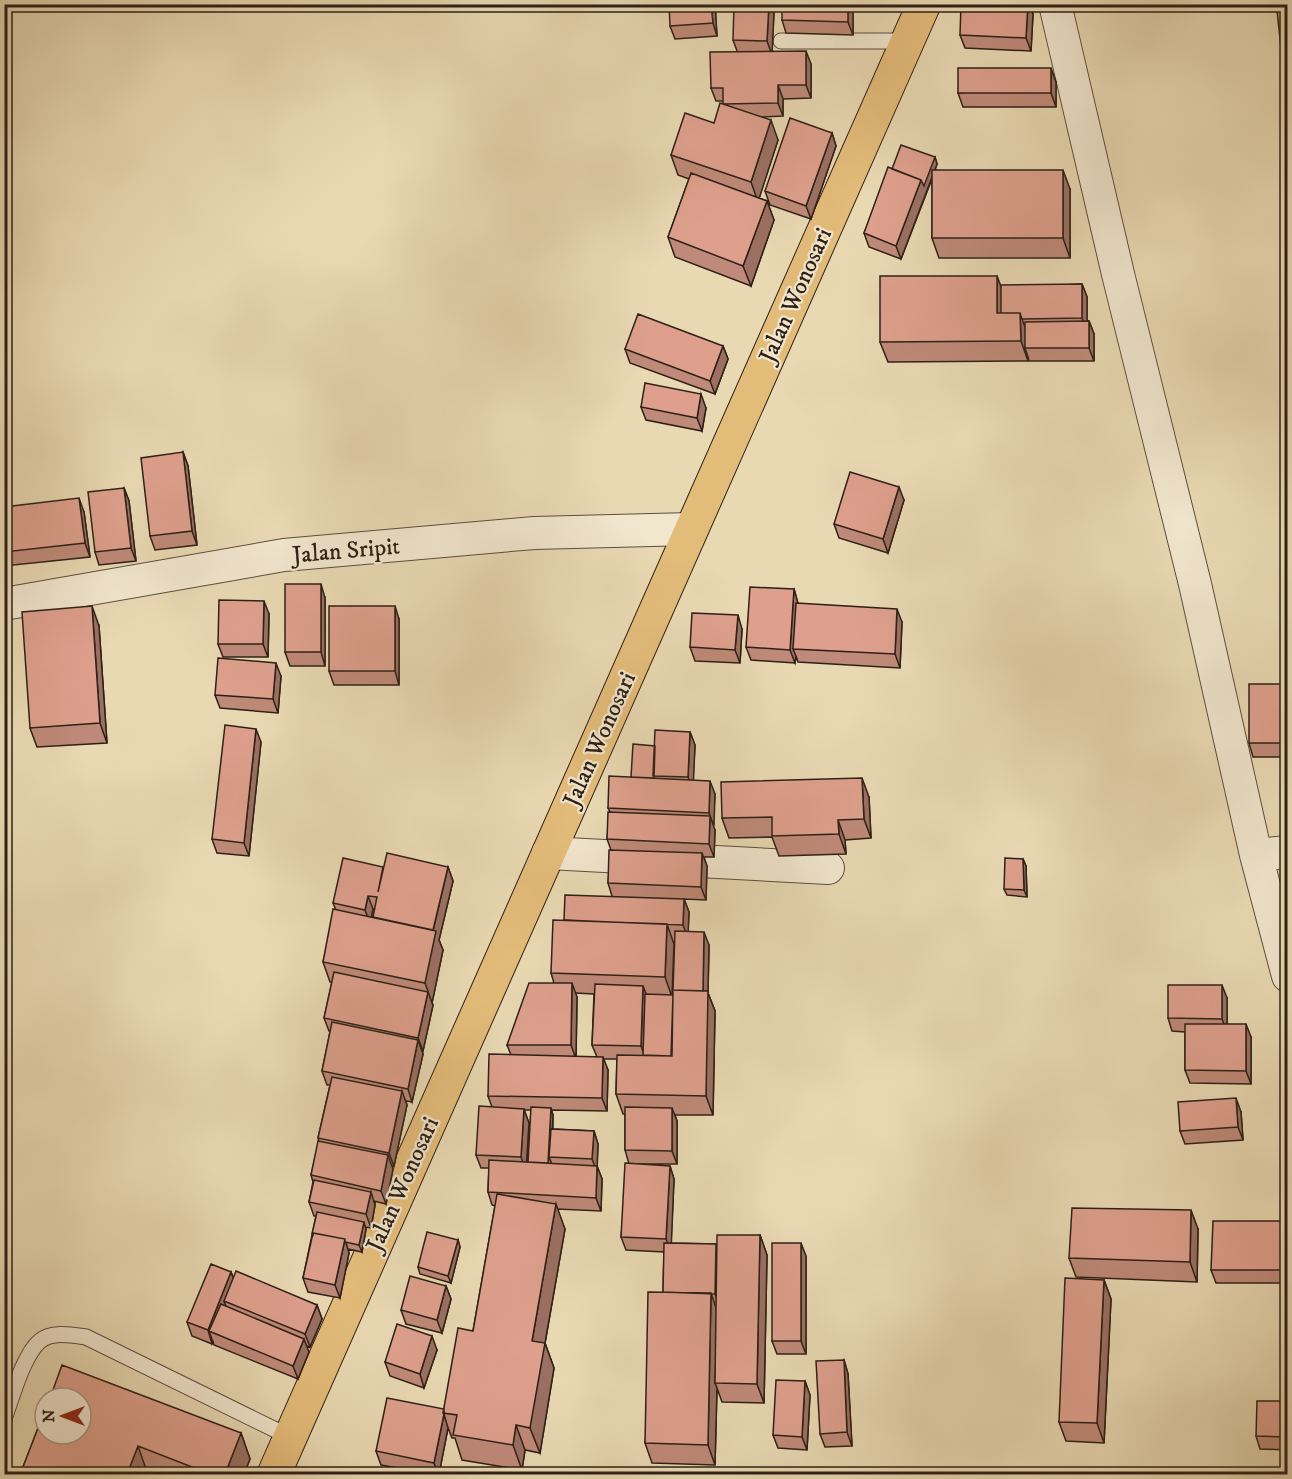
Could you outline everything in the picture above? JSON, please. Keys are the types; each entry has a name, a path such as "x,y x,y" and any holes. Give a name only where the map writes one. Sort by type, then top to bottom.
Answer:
{"highway":[{"name":"Jalan Wonosari","path":"274,1474 924,4"}],"street":[{"path":"1055,4 1121,286 1195,584 1256,855 1287,976"},
{"name":"Jalan Sripit","path":"4,604 284,555 534,533 691,530"},
{"path":"1256,855 1287,852"},
{"path":"548,853 828,868"}],"lane":[{"path":"781,41 907,41"},
{"path":"4,1419 24,1364 41,1340 64,1333 86,1337 290,1437"}],"building":[{"path":"669,4 711,4 713,23 670,26"},
{"path":"734,4 769,4 767,41 733,40"},
{"path":"782,4 848,4 848,22 782,20"},
{"path":"961,4 1028,4 1026,38 960,35"},
{"path":"1287,10 1287,102 1277,11"},
{"path":"806,51 806,85 778,85 778,103 723,104 723,88 711,88 710,52"},
{"path":"958,68 1051,68 1051,93 958,93"},
{"path":"720,103 771,120 751,182 671,155 685,113 714,123"},
{"path":"790,118 832,133 806,206 765,191"},
{"path":"901,145 935,157 924,186 921,180 892,169"},
{"path":"888,167 921,180 896,246 864,233"},
{"path":"932,170 1063,170 1063,238 932,238"},
{"path":"691,173 767,201 743,266 668,237"},
{"path":"880,276 997,276 997,313 1020,313 1021,341 880,342"},
{"path":"1082,284 1082,318 1022,319 1020,313 1001,313 1001,285"},
{"path":"638,314 723,346 710,381 625,349"},
{"path":"1089,321 1089,348 1025,348 1025,322"},
{"path":"645,383 701,394 697,418 641,407"},
{"path":"183,452 192,531 150,536 141,458"},
{"path":"850,472 899,487 883,539 834,524"},
{"path":"124,488 131,548 95,552 88,492"},
{"path":"79,498 85,543 4,552 4,507"},
{"path":"285,584 321,584 321,652 285,652"},
{"path":"750,587 794,589 790,650 746,647"},
{"path":"219,600 264,601 263,644 218,644"},
{"path":"796,603 897,609 895,654 793,649"},
{"path":"92,606 100,723 30,728 22,612"},
{"path":"329,606 395,606 395,671 329,671"},
{"path":"692,613 738,615 735,650 690,647"},
{"path":"218,658 276,663 273,699 215,695"},
{"path":"1249,684 1287,684 1287,743 1249,743"},
{"path":"225,725 256,729 244,843 212,839"},
{"path":"655,730 690,732 688,777 653,776"},
{"path":"633,744 655,746 654,778 631,777"},
{"path":"609,776 710,781 709,813 608,808"},
{"path":"862,778 864,819 838,820 839,834 772,836 772,817 722,818 721,782"},
{"path":"608,812 710,816 709,844 607,839"},
{"path":"609,850 702,853 701,887 608,883"},
{"path":"387,853 448,867 433,930 373,917 377,897 368,896 365,910 333,903 343,858 383,867 378,892"},
{"path":"1005,858 1023,859 1024,890 1004,889"},
{"path":"565,895 684,899 683,925 564,920"},
{"path":"333,909 436,931 425,983 323,962"},
{"path":"553,920 667,924 665,977 551,973"},
{"path":"675,931 704,932 703,991 673,990"},
{"path":"334,972 428,992 418,1038 324,1018"},
{"path":"529,983 572,983 571,1045 507,1045"},
{"path":"595,984 643,986 641,1046 592,1045"},
{"path":"1168,985 1222,985 1222,1019 1168,1018"},
{"path":"673,990 708,991 706,1096 616,1094 617,1055 672,1056"},
{"path":"645,994 673,995 671,1056 643,1055"},
{"path":"332,1022 418,1040 408,1089 322,1071"},
{"path":"1185,1024 1246,1024 1246,1071 1185,1070"},
{"path":"489,1054 603,1057 602,1098 488,1096"},
{"path":"332,1077 402,1091 389,1153 318,1138"},
{"path":"1236,1098 1238,1127 1180,1131 1178,1102"},
{"path":"479,1106 524,1109 521,1157 476,1155"},
{"path":"531,1107 551,1108 548,1163 528,1162"},
{"path":"625,1107 672,1108 672,1151 625,1150"},
{"path":"551,1129 594,1131 592,1159 549,1157"},
{"path":"318,1141 388,1155 381,1191 311,1175"},
{"path":"489,1160 597,1166 596,1198 488,1192"},
{"path":"625,1163 670,1166 666,1239 621,1237"},
{"path":"314,1180 371,1192 366,1214 309,1202"},
{"path":"497,1194 556,1204 532,1341 545,1343 530,1428 516,1425 513,1445 453,1435 457,1415 443,1413 458,1328 473,1331"},
{"path":"1072,1208 1191,1210 1190,1262 1069,1258"},
{"path":"317,1212 364,1222 359,1245 345,1242 345,1239 313,1233 313,1235 312,1234"},
{"path":"1213,1221 1287,1221 1287,1270 1211,1270"},
{"path":"427,1232 458,1240 448,1276 418,1267"},
{"path":"313,1233 345,1239 335,1285 303,1278"},
{"path":"717,1235 760,1235 757,1384 715,1383"},
{"path":"664,1243 716,1244 715,1294 663,1292"},
{"path":"772,1243 801,1243 801,1341 772,1341"},
{"path":"211,1264 231,1272 208,1330 187,1322"},
{"path":"236,1271 317,1305 305,1334 224,1301"},
{"path":"410,1276 446,1286 437,1320 401,1310"},
{"path":"1065,1278 1104,1280 1097,1423 1059,1422"},
{"path":"648,1292 711,1293 708,1445 645,1443"},
{"path":"221,1304 304,1339 293,1366 209,1331"},
{"path":"397,1324 432,1336 420,1374 385,1362"},
{"path":"844,1360 847,1432 820,1434 816,1361"},
{"path":"62,1365 241,1433 225,1474 210,1474 138,1446 127,1474 43,1474 23,1467 33,1441 33,1446 93,1446 93,1386 54,1386"},
{"path":"776,1380 805,1381 802,1437 773,1435"},
{"path":"387,1398 444,1409 434,1463 376,1451"},
{"path":"1257,1401 1287,1401 1287,1437 1256,1436"}]}
